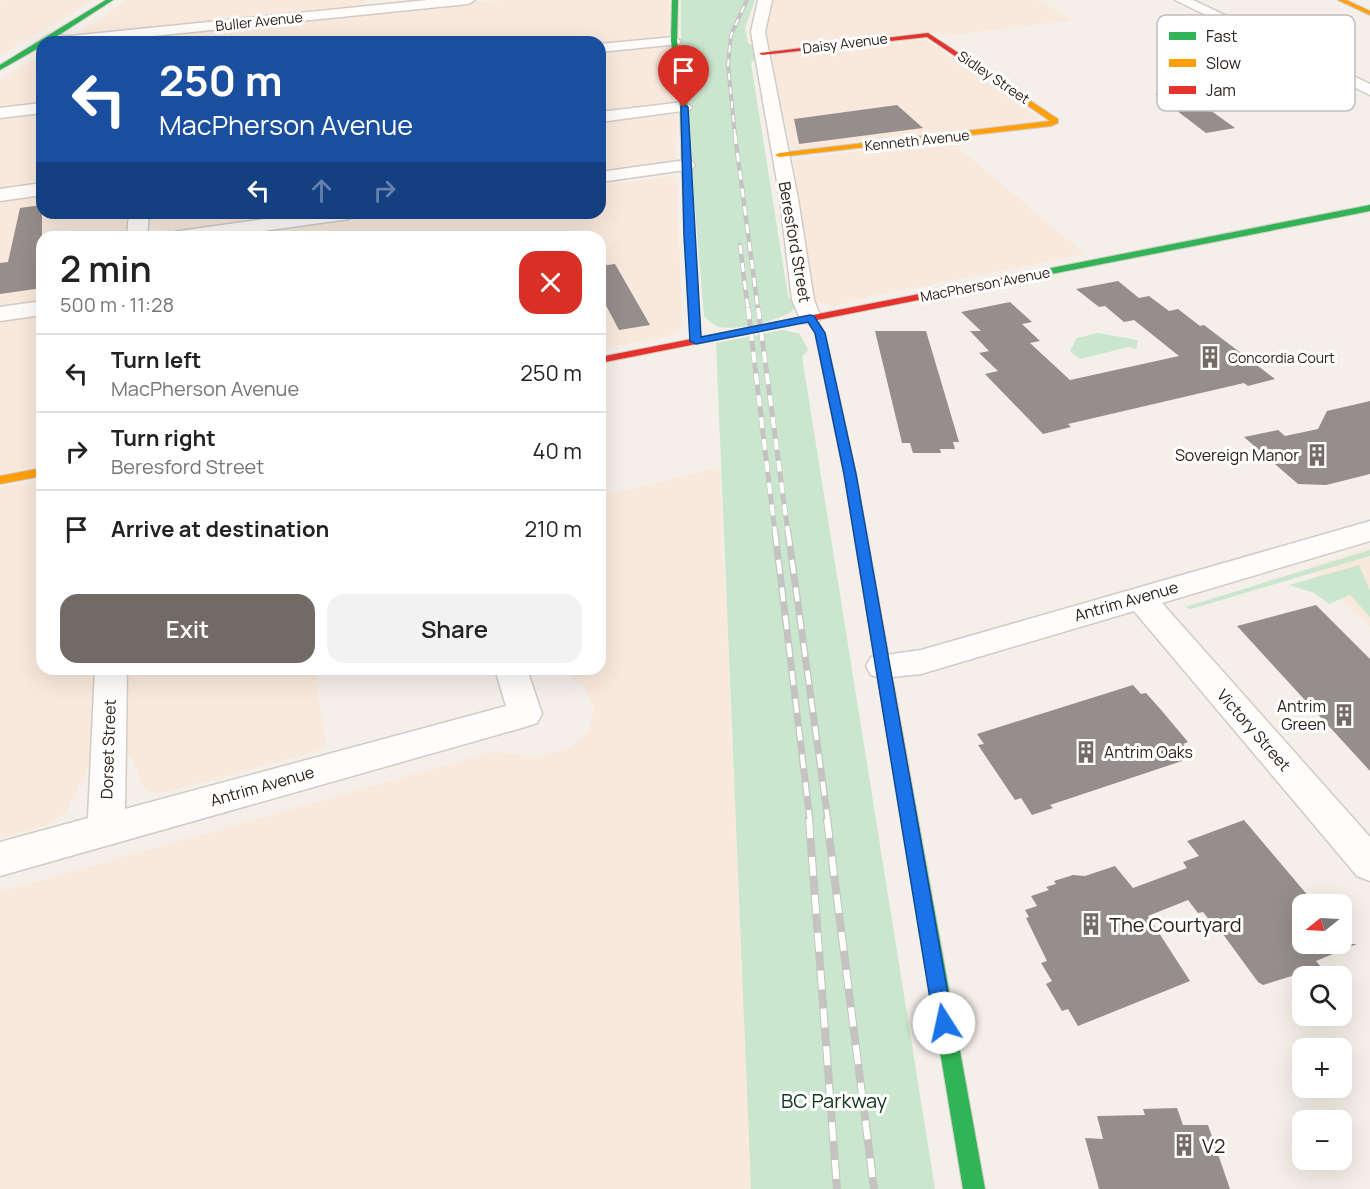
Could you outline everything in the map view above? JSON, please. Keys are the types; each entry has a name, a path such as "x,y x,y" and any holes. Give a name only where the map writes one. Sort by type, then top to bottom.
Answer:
{"street":[{"path":"53,36 110,0"},
{"name":"Buller Avenue","path":"104,36 373,4 468,0"},
{"path":"675,0 674,41 684,107 696,341"},
{"name":"Beresford Street","path":"765,0 758,22 803,300 810,318 820,333 850,474 974,1189"},
{"path":"1182,0 1213,15"},
{"path":"1341,0 1370,13"},
{"name":"Daisy Avenue","path":"762,53 928,35"},
{"name":"Sidley Street","path":"928,35 989,74 1054,119 1054,122"},
{"path":"606,47 674,41"},
{"path":"0,68 36,46"},
{"path":"1355,83 1370,90"},
{"path":"606,116 684,107"},
{"path":"0,113 36,109"},
{"name":"Kenneth Avenue","path":"779,155 986,132 1054,122"},
{"path":"606,176 686,165"},
{"path":"0,195 36,190"},
{"name":"MacPherson Avenue","path":"606,359 1370,208"},
{"path":"222,231 306,219"},
{"path":"0,314 36,309"},
{"path":"0,480 36,473"},
{"name":"Antrim Avenue","path":"882,666 921,663 1139,597 1370,531"},
{"name":"Victory Street","path":"1139,597 1370,864"},
{"name":"Dorset Street","path":"106,830 111,675"},
{"name":"Antrim Avenue","path":"0,859 525,714 513,675"}],"shaded area":[{"path":"94,0 0,55 0,1"},
{"path":"127,0 364,0 365,4 357,8 76,35"},
{"path":"501,0 670,0 668,34 606,43 606,36 145,36"},
{"path":"774,0 1038,0 1074,20 944,36 929,32 770,50 766,25"},
{"path":"925,39 1040,119 1035,122 802,150 791,147 771,55"},
{"path":"658,46 667,49 673,101 668,105 606,114 606,50"},
{"path":"36,58 36,105 0,109 0,80"},
{"path":"663,113 677,115 676,158 665,162 606,170 606,120"},
{"path":"36,114 36,186 0,191 0,117"},
{"path":"938,140 955,145 1085,254 856,299 835,307 815,301 793,160"},
{"path":"672,176 677,179 682,329 670,336 606,348 606,231 281,231 366,219 606,219 606,185"},
{"path":"36,194 36,219 129,219 128,231 36,231 36,305 0,310 0,198"},
{"path":"148,219 254,219 167,231 148,224"},
{"path":"36,313 36,466 0,474 0,319"},
{"path":"720,467 751,1189 0,1189 0,892 493,752 539,757 572,746 590,730 594,707 583,685 567,675 606,675 606,496"},
{"path":"36,480 36,675 96,675 93,746 89,767 65,813 47,825 0,838 0,487"},
{"path":"1370,548 1370,626 1308,567"},
{"path":"122,675 315,675 327,748 163,793 151,793 142,786 133,759 118,748"}],"green space":[{"path":"681,0 755,0 745,28 748,43 753,46 755,60 751,63 788,296 795,308 781,317 760,324 719,327 704,316 681,44"},
{"name":"BC Parkway","path":"783,330 800,334 808,350 802,357 935,1189 751,1189 716,343"},
{"path":"1098,333 1138,340 1136,349 1129,347 1080,359 1070,351 1077,338"},
{"path":"1370,550 1370,556 1191,609 1185,607"},
{"path":"1359,565 1370,591 1370,617 1350,595 1329,604 1314,593 1289,585"}],"building":[{"path":"897,105 923,128 799,144 794,119"},
{"path":"1177,111 1211,111 1235,128 1206,133"},
{"path":"36,206 36,219 42,219 42,231 36,231 36,289 0,294 0,263 8,262 20,208"},
{"path":"615,264 650,325 619,330 606,305 606,265"},
{"name":"Concordia Court","path":"1118,281 1139,298 1149,296 1169,311 1178,309 1200,326 1204,325 1275,379 1248,386 1244,383 1068,424 1071,427 1043,434 985,374 998,371 979,353 989,351 970,331 981,331 961,312 1010,302 1032,322 1022,324 1040,341 1030,343 1070,380 1179,356 1134,320 1124,322 1105,306 1099,307 1076,289"},
{"path":"875,331 926,331 959,442 953,442 955,449 940,449 941,453 913,453 910,443 902,443"},
{"name":"Sovereign Manor","path":"1370,401 1370,474 1326,485 1298,484 1244,437 1278,430 1285,436 1318,429 1327,411"},
{"name":"Antrim Green","path":"1316,605 1370,659 1370,771 1237,626"},
{"name":"Antrim Oaks","path":"1133,685 1141,694 1146,693 1162,711 1188,742 1183,744 1194,757 1050,805 1053,808 1032,815 1021,798 1015,800 978,745 984,744 977,734"},
{"name":"The Courtyard","path":"1244,820 1307,894 1292,894 1292,954 1333,954 1316,961 1320,966 1292,966 1292,976 1263,985 1258,982 1217,926 1215,927 1203,912 1198,913 1188,900 1148,916 1190,981 1078,1026 1068,1009 1062,1011 1046,984 1052,981 1041,963 1047,961 1026,918 1029,917 1025,910 1037,906 1031,896 1049,890 1046,887 1056,884 1054,881 1073,875 1085,876 1115,866 1133,888 1187,868 1183,862 1199,856 1187,841"},
{"name":"V2","path":"1177,1108 1183,1125 1208,1125 1230,1189 1099,1189 1085,1138 1103,1139 1097,1116 1145,1115 1143,1109"}],"railway":[{"path":"735,136 728,65 731,35 747,0"},
{"path":"735,135 758,310"},
{"path":"740,245 748,310"},
{"path":"748,308 775,533"},
{"path":"758,308 788,533"},
{"path":"775,532 810,821"},
{"path":"788,532 828,821"},
{"path":"809,819 837,1189"},
{"path":"827,819 874,1189"}],"traffic: fast":[{"path":"53,36 110,0"},
{"path":"675,0 674,41 684,107 688,234 696,341"},
{"path":"0,68 36,47"},
{"path":"1011,279 1370,208"},
{"path":"902,775 974,1189"}],"traffic: slow":[{"path":"1341,0 1370,13"},
{"path":"779,155 1051,124 1055,121 1014,92"},
{"path":"810,318 820,333 850,474 902,775"},
{"path":"0,480 36,473"}],"traffic: jam":[{"path":"762,53 928,35 1014,92"},
{"path":"606,359 1011,279"}],"place":[{"name":"Concordia Court","path":"1210,357"},
{"name":"Sovereign Manor","path":"1317,455"},
{"name":"Antrim Green","path":"1344,715"},
{"name":"Antrim Oaks","path":"1086,752"},
{"name":"The Courtyard","path":"1091,924"},
{"name":"V2","path":"1184,1145"}],"route":[{"path":"684,107 688,234 696,341 810,318 820,333 850,474 944,1023"}]}
